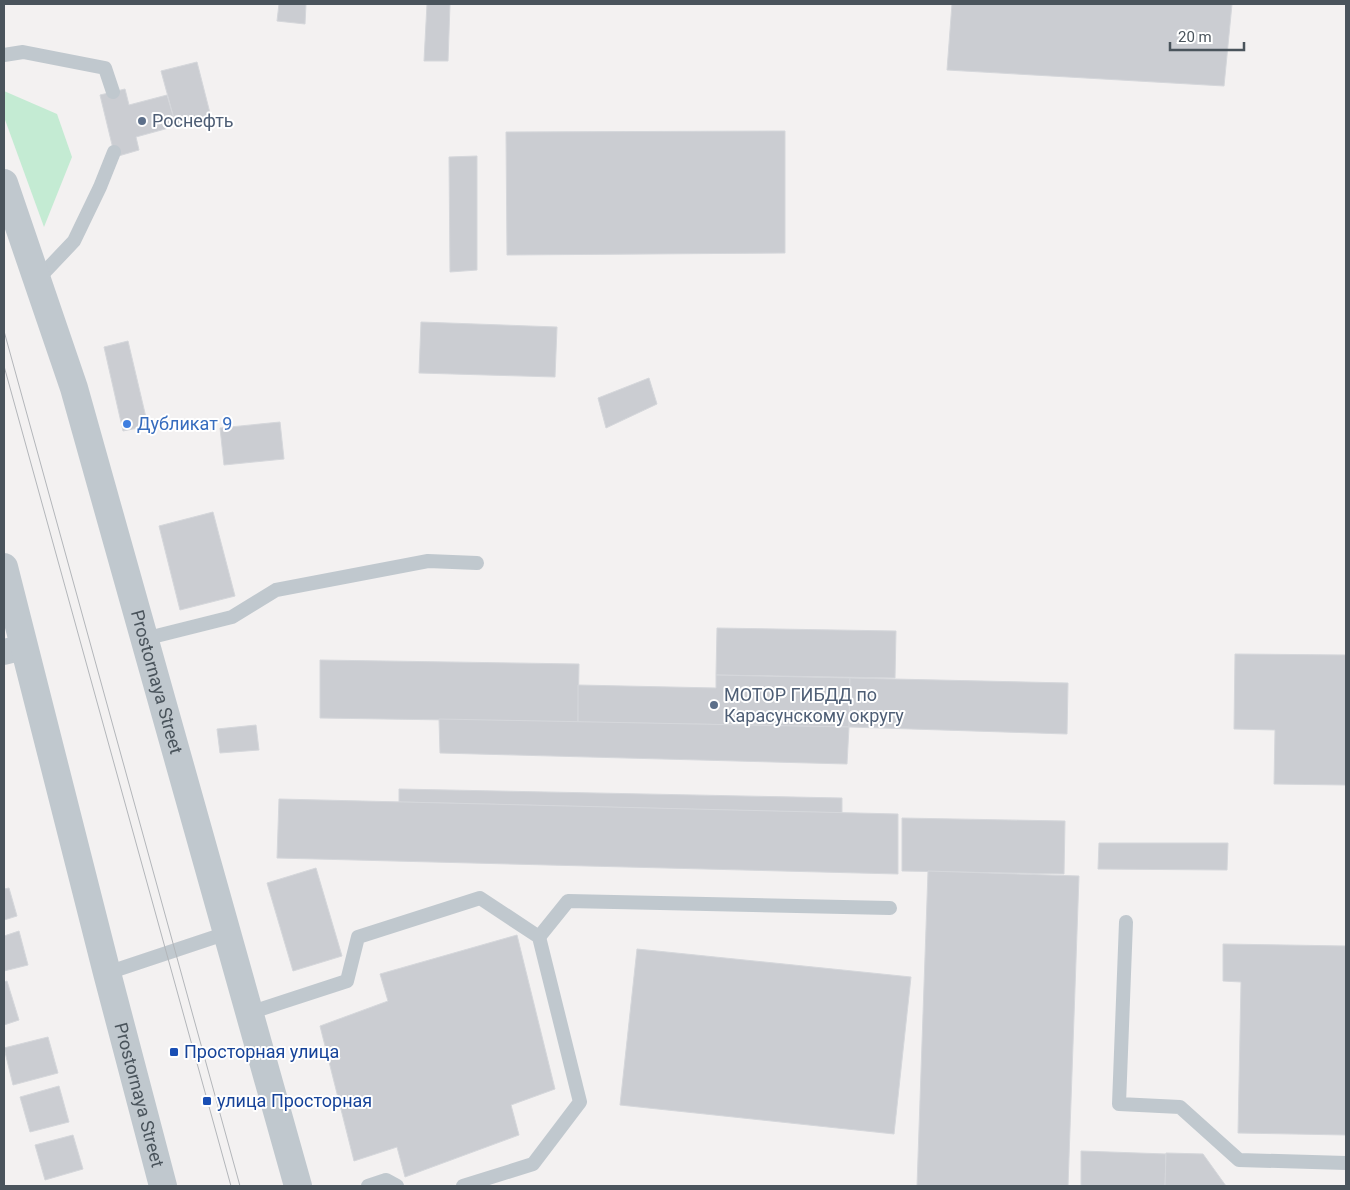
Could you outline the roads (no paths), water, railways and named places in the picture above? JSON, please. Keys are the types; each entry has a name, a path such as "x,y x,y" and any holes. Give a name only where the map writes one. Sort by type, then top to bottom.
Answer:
{"street":[{"name":"Prostornaya Street","path":"4,183 74,388 298,1186"},
{"name":"Prostornaya Street","path":"4,567 14,650 106,972 163,1186"}],"lane":[{"path":"4,56 23,52 105,68 113,92"},
{"path":"38,279 74,241 100,187 114,152"},
{"path":"144,639 232,617 276,590 428,561 477,563"},
{"path":"249,1013 347,980 358,937 480,898 539,937 580,1102 533,1164 463,1186"},
{"path":"539,937 568,901 890,908"},
{"path":"1126,922 1119,1104 1180,1107 1239,1160 1346,1163"},
{"path":"106,972 227,933"},
{"path":"368,1186 386,1180 397,1186"}],"tram line":[{"path":"4,331 240,1186"},
{"path":"4,366 231,1186"}],"place":[{"name":"Роснефть","path":"142,121"},
{"name":"Дубликат 9","path":"127,424"},
{"name":"МОТОР ГИБДД по Карасунскому округу","path":"714,705"},
{"name":"Просторная улица","path":"174,1052"},
{"name":"улица Просторная","path":"207,1101"}]}
